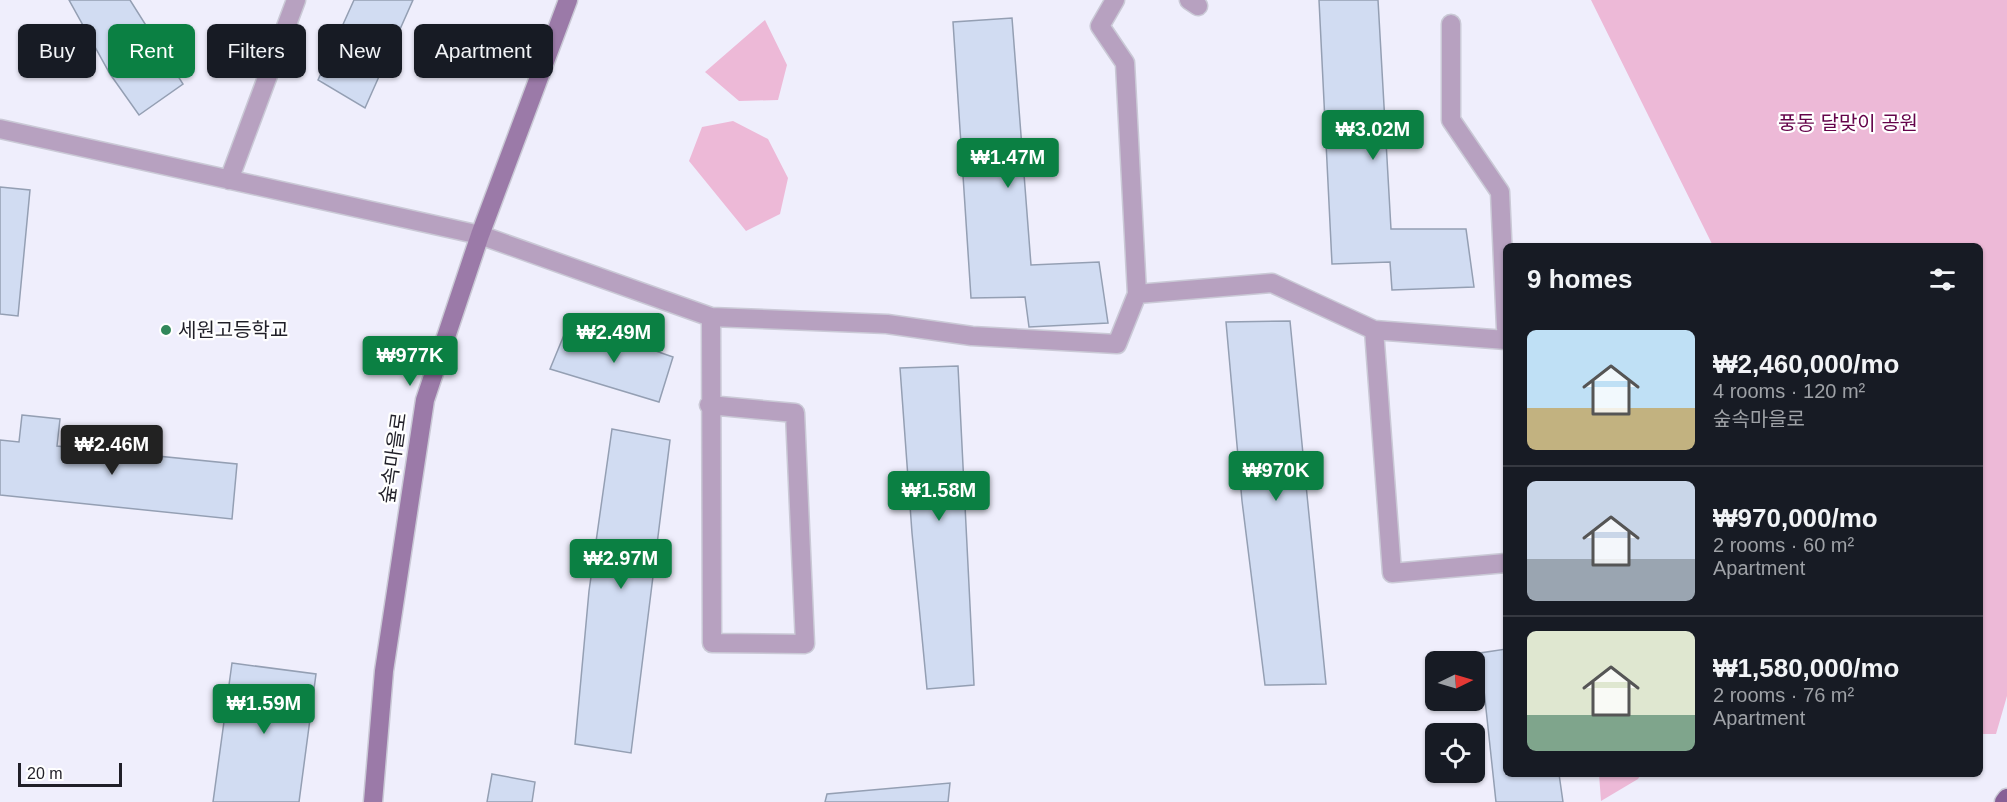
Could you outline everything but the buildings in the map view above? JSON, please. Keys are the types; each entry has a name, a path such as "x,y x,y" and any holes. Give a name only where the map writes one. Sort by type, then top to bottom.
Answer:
{"main road":[{"name":"숲속마을로","path":"373,802 384,671 425,400 480,235 568,0"},
{"path":"2004,802 2007,798"}],"lane":[{"path":"229,180 296,0"},
{"path":"0,129 480,235 711,317 887,324 972,336 1117,344 1137,294 1125,63 1100,26 1116,0"},
{"path":"1450,24 1452,120 1500,192 1503,260"},
{"path":"1137,294 1272,283 1374,330 1503,340"},
{"path":"709,405 795,413 805,644 712,643 709,405 711,317"},
{"path":"1374,330 1392,573 1503,563"}],"green space":[{"name":"풍동 달맞이 공원","path":"1591,0 2007,0 2007,696 1996,734 1983,734 1983,243 1712,243"},
{"path":"765,20 787,65 778,100 739,101 705,72"},
{"path":"733,121 768,139 788,178 780,214 746,231 689,161 702,127"},
{"path":"1599,777 1639,777 1638,779 1601,801"}],"place":[{"name":"세원고등학교","path":"166,330"}]}
